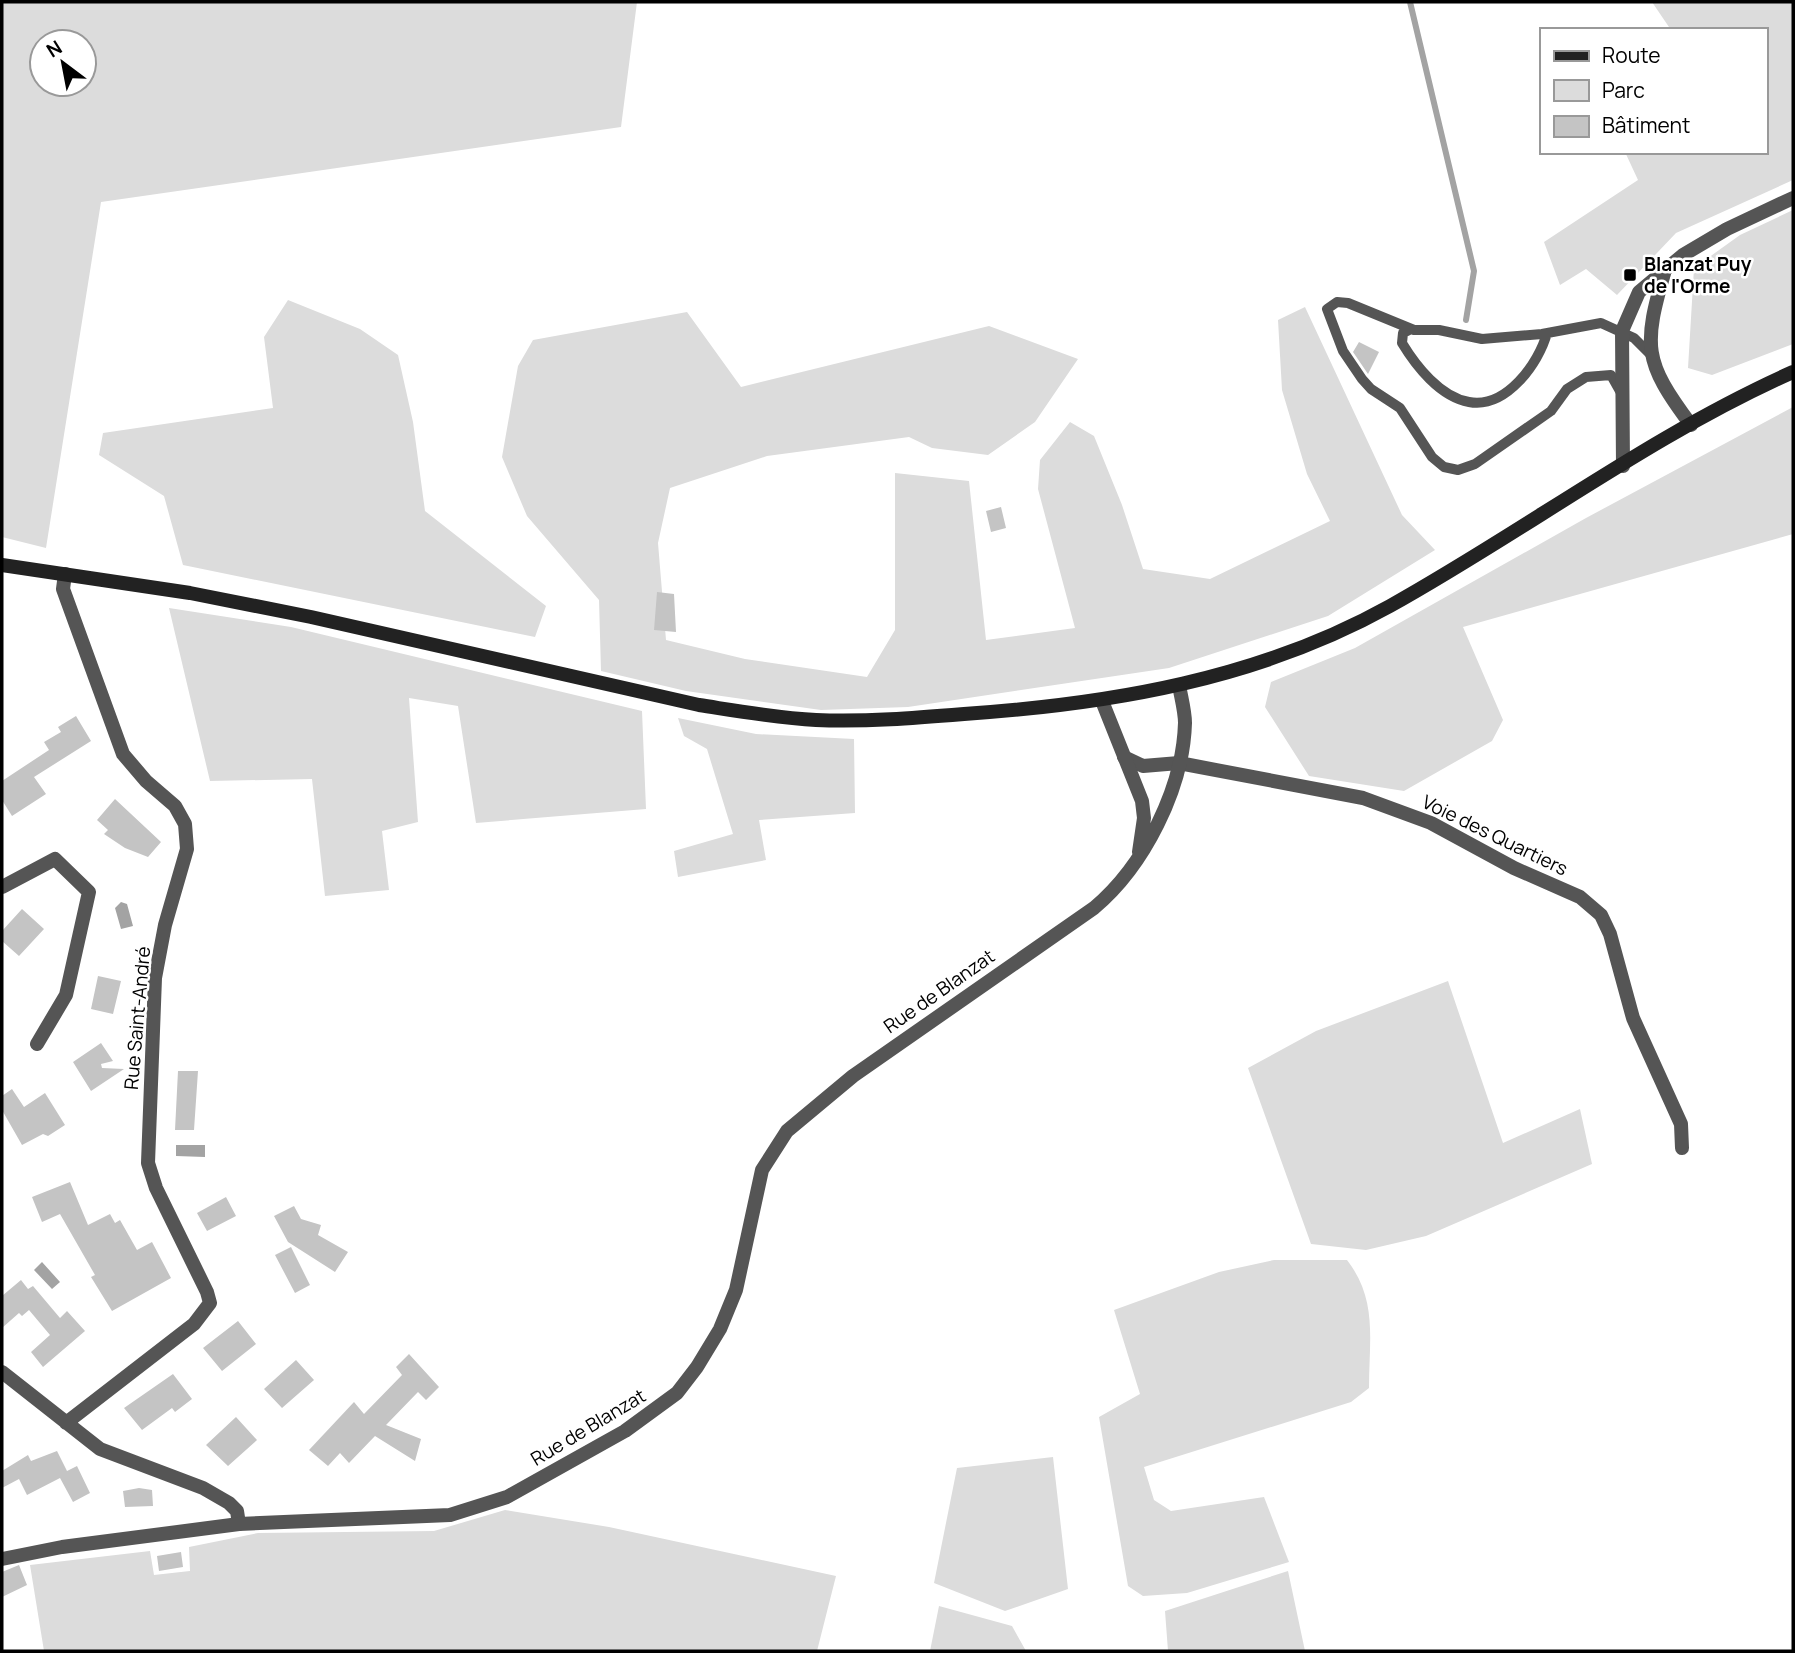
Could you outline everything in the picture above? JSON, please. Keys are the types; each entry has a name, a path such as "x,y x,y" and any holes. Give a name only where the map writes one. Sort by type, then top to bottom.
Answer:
{"main road":[{"path":"2,565 190,593 311,617 699,705 757,714 861,721 1102,701 1179,685 1285,654 1389,607 1691,425 1755,389 1793,372"}],"street":[{"path":"1623,466 1622,331 1639,292 1666,269 1727,229 1793,198"},
{"path":"1666,269 1652,315 1650,354 1665,390 1691,425"},
{"name":"Rue Saint-André","path":"65,574 63,589 123,754 146,781 175,806 185,824 187,849 165,925 155,978 148,1163 156,1188 210,1303 194,1324 66,1423"},
{"name":"Rue de Blanzat","path":"2,1559 51,1549 239,1524 432,1518 470,1511 507,1497 559,1469 651,1413 684,1384 720,1329 736,1290 762,1170 787,1131 853,1076 1094,908 1119,884 1137,860 1153,836 1179,764 1185,721 1179,685"},
{"name":"Rue de Blanzat","path":"1102,701 1142,801 1142,834 1137,860"},
{"name":"Voie des Quartiers","path":"1124,757 1143,766 1179,764 1330,790 1396,809 1431,823 1514,868 1588,903 1601,915 1610,934 1633,1018 1681,1124 1682,1148"},
{"path":"2,887 55,859 89,892 66,995 37,1044"},
{"path":"2,1372 100,1449 181,1479 221,1498 237,1511 239,1524"}],"lane":[{"path":"1623,397 1611,375 1586,377 1567,389 1551,411 1475,464 1458,470 1444,467 1432,457 1399,408 1371,389 1362,379 1343,351 1327,309 1337,302 1358,305 1411,329 1439,330 1482,339 1547,333 1601,323 1622,331 1650,354"},
{"path":"1411,329 1403,333 1402,343 1410,356 1451,395 1470,402 1486,401 1524,378 1543,351 1547,333"}],"green space":[{"path":"2,2 637,2 621,127 101,202 46,548 2,537"},
{"path":"1652,2 1793,2 1793,180 1676,233 1617,295 1586,269 1560,285 1544,242 1638,180 1626,154 1767,154 1767,28 1670,28"},
{"path":"1793,210 1793,344 1712,375 1688,368 1694,268 1740,235"},
{"path":"288,300 360,329 398,355 413,422 425,511 546,606 535,637 183,565 164,496 99,455 103,433 273,408 264,337"},
{"path":"1305,307 1402,515 1435,550 1328,616 1169,668 908,707 821,710 686,691 601,671 599,600 527,516 502,457 518,366 533,340 687,312 741,387 989,326 1078,359 1035,422 988,455 932,448 909,437 767,456 670,488 658,543 666,640 745,659 867,677 895,630 895,473 969,481 986,640 1075,628 1038,489 1040,460 1070,422 1094,436 1122,505 1143,569 1210,579 1330,521 1307,474 1282,390 1278,320"},
{"path":"1793,407 1793,534 1463,627 1503,720 1492,741 1404,791 1309,776 1265,707 1271,682 1355,648 1586,518"},
{"path":"169,608 291,627 642,711 646,809 476,823 458,706 409,698 418,822 382,831 389,890 325,896 312,779 210,781"},
{"path":"678,718 756,734 854,739 855,813 759,820 766,860 678,877 674,851 733,834 707,749 684,736"},
{"path":"1448,981 1503,1143 1580,1109 1592,1164 1426,1236 1366,1250 1311,1244 1248,1068 1316,1031"},
{"path":"1274,1260 1347,1260 1364,1290 1368,1305 1369,1388 1351,1402 1144,1467 1154,1500 1171,1511 1264,1497 1289,1562 1187,1593 1143,1596 1128,1586 1099,1417 1140,1394 1114,1310 1219,1272"},
{"path":"1053,1457 1068,1589 1005,1611 934,1583 957,1468"},
{"path":"505,1510 609,1527 836,1576 817,1651 44,1651 30,1565 150,1551 154,1575 190,1571 189,1547 258,1533 434,1531"},
{"path":"1288,1571 1305,1651 1168,1651 1165,1611"},
{"path":"939,1606 1012,1626 1026,1651 930,1651"}],"shaded area":[{"path":"121,902 127,904 133,926 121,929 115,908"},
{"path":"176,1145 205,1145 205,1157 176,1156"},
{"path":"42,1262 60,1282 52,1289 34,1270"}],"building":[{"path":"1359,342 1379,352 1368,374 1353,352"},
{"path":"1001,507 1006,528 991,532 986,511"},
{"path":"657,592 674,594 676,632 654,630"},
{"path":"76,716 91,741 34,777 46,794 12,816 2,800 2,781 49,750 44,742 61,732 58,727"},
{"path":"115,799 161,842 148,857 125,848 104,834 108,830 97,820"},
{"path":"22,909 44,929 19,956 2,941 2,931"},
{"path":"98,976 121,981 113,1014 91,1009"},
{"path":"101,1043 113,1061 101,1064 102,1068 124,1069 91,1091 73,1062"},
{"path":"178,1071 198,1071 194,1130 175,1130"},
{"path":"12,1089 24,1107 45,1093 65,1125 48,1136 43,1134 22,1145 2,1110 2,1096"},
{"path":"70,1182 88,1225 110,1214 115,1223 120,1220 137,1250 152,1242 171,1278 112,1311 91,1277 95,1275 60,1214 42,1222 32,1197"},
{"path":"226,1197 236,1216 207,1231 197,1213"},
{"path":"294,1206 301,1219 321,1225 318,1235 348,1252 335,1272 288,1242 274,1216"},
{"path":"291,1247 310,1285 295,1293 275,1255"},
{"path":"21,1280 28,1289 33,1286 60,1318 67,1311 85,1331 43,1367 31,1352 50,1335 29,1310 22,1316 19,1313 2,1328 2,1296"},
{"path":"238,1321 256,1344 222,1371 203,1348"},
{"path":"409,1354 439,1387 426,1400 418,1392 386,1425 421,1439 415,1461 375,1436 349,1463 340,1453 328,1466 309,1450 354,1402 364,1414 402,1375 396,1367"},
{"path":"296,1360 314,1380 282,1408 264,1389"},
{"path":"173,1374 192,1399 175,1412 172,1408 142,1430 124,1408"},
{"path":"236,1417 257,1440 228,1466 206,1445"},
{"path":"57,1451 67,1471 77,1466 90,1493 73,1502 60,1478 27,1495 19,1479 2,1488 2,1471 28,1455 31,1461"},
{"path":"139,1488 152,1490 153,1506 125,1507 123,1491"},
{"path":"181,1552 183,1567 159,1571 157,1556"},
{"path":"19,1565 27,1585 2,1597 2,1572"}],"waterway":[{"path":"1410,2 1474,271 1466,320"}],"place":[{"name":"Blanzat Puy de l'Orme","path":"1630,275"}]}
